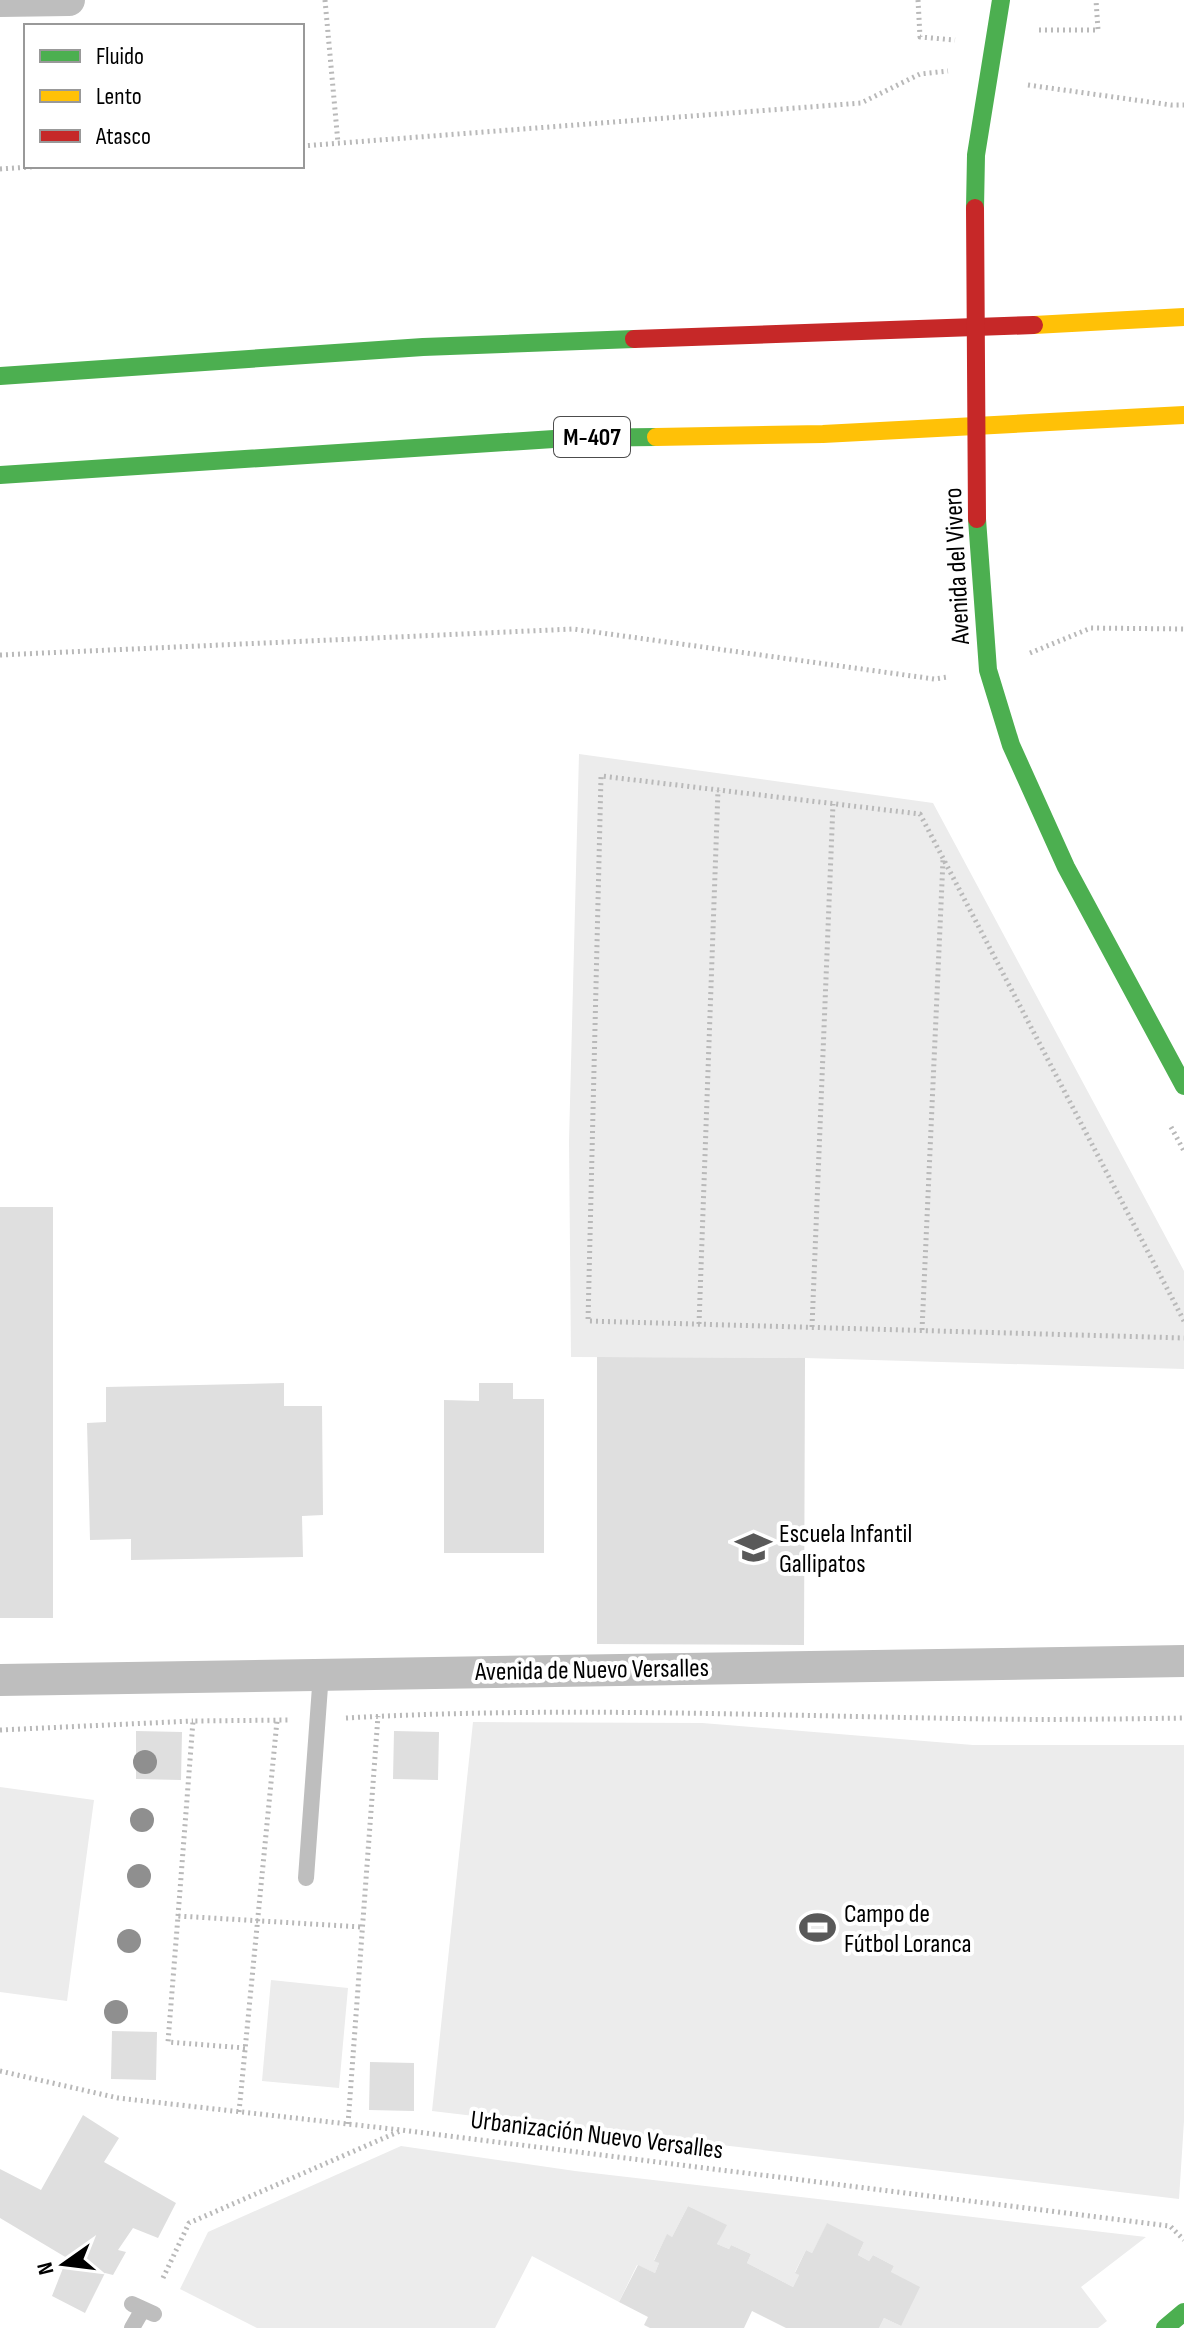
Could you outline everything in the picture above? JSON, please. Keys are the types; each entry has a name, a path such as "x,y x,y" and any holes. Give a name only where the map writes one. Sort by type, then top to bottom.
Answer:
{"main road":[{"name":"Avenida del Vivero","path":"1001,0 976,155 977,519 988,670 1011,745 1066,867 1184,1086"},
{"path":"0,376 423,347 1184,317"},
{"name":"M-407","path":"0,475 569,438 823,434 1184,415"},
{"path":"1165,2328 1184,2312"}],"street":[{"path":"0,1 69,0"},
{"name":"Avenida de Nuevo Versalles","path":"0,1680 1184,1661"}],"lane":[{"path":"306,1878 321,1673"},
{"path":"132,2328 143,2309"}],"path":[{"path":"325,0 338,143"},
{"path":"304,146 861,103 920,74 953,70 987,79 1184,105"},
{"path":"0,169 24,167"},
{"path":"0,655 573,629 934,679 988,670 1091,628 1184,629"},
{"path":"1184,1321 920,814 601,776 588,1321 1184,1338"},
{"path":"699,1324 718,790"},
{"path":"812,1327 833,804"},
{"path":"922,1330 943,857"},
{"path":"0,1730 378,1716 702,1712 992,1720 1184,1718"},
{"path":"348,2124 378,1716"},
{"path":"193,1721 168,2042 245,2048"},
{"path":"239,2112 277,1721"},
{"path":"178,1916 362,1927"},
{"name":"Urbanización Nuevo Versalles","path":"0,2071 118,2098 401,2130 1170,2226 1184,2240"},
{"path":"163,2278 189,2223 401,2130"}],"shaded area":[{"path":"579,754 933,803 1184,1271 1184,1369 805,1358 571,1357 569,1141"},
{"name":"Campo de Fútbol Loranca","path":"473,1722 702,1723 973,1745 1184,1745 1184,2121 1179,2199 432,2111"},
{"path":"0,1787 94,1800 67,2001 0,1992"},
{"path":"271,1980 348,1988 339,2088 262,2081"},
{"path":"401,2146 575,2171 1146,2237 1081,2287 1107,2321 1098,2328 879,2328 884,2318 901,2326 891,2272 894,2266 873,2255 869,2261 858,2255 864,2242 827,2224 812,2253 806,2250 795,2272 799,2275 793,2287 747,2263 751,2254 731,2245 729,2249 717,2244 726,2225 688,2206 672,2237 667,2235 654,2260 659,2263 655,2273 637,2265 619,2302 532,2256 495,2328 257,2328 180,2289 208,2232"}],"building":[{"path":"0,1207 53,1207 53,1618 0,1618"},
{"path":"597,1357 805,1358 804,1645 597,1644"},
{"path":"284,1383 284,1406 322,1406 323,1515 302,1516 303,1557 131,1560 131,1539 90,1540 87,1423 106,1422 106,1387"},
{"path":"479,1383 513,1383 513,1399 544,1399 544,1553 444,1553 444,1400 479,1401"},
{"path":"136,1731 182,1732 181,1780 136,1779"},
{"path":"394,1731 439,1732 438,1780 393,1779"},
{"path":"112,2031 157,2032 156,2080 111,2079"},
{"path":"370,2062 414,2063 414,2111 369,2110"},
{"path":"83,2115 119,2138 104,2162 176,2203 158,2238 133,2228 118,2250 126,2252 113,2275 105,2273 85,2313 52,2296 67,2258 0,2218 0,2169 41,2190"},
{"path":"688,2206 727,2225 717,2244 729,2249 731,2245 751,2254 747,2263 793,2287 799,2275 795,2273 806,2250 812,2253 827,2223 864,2242 858,2255 869,2261 873,2255 894,2266 891,2272 920,2287 901,2326 884,2318 879,2328 786,2328 752,2311 744,2328 650,2328 644,2325 648,2317 619,2302 638,2265 655,2273 659,2263 654,2261 667,2234 672,2237"}],"traffic: fast":[{"path":"975,208 976,155 1001,0"},
{"path":"0,376 423,347 634,339"},
{"path":"0,475 569,438 656,437"},
{"path":"977,519 988,670 1011,745 1066,867 1184,1086"},
{"path":"1165,2328 1184,2312"}],"traffic: slow":[{"path":"1034,325 1184,317"},
{"path":"656,437 823,434 1184,415"}],"traffic: jam":[{"path":"975,208 977,519"},
{"path":"634,339 1034,325"}],"place":[{"name":"Escuela Infantil Gallipatos","path":"753,1548"},
{"name":"Campo de Fútbol Loranca","path":"818,1928"}]}
